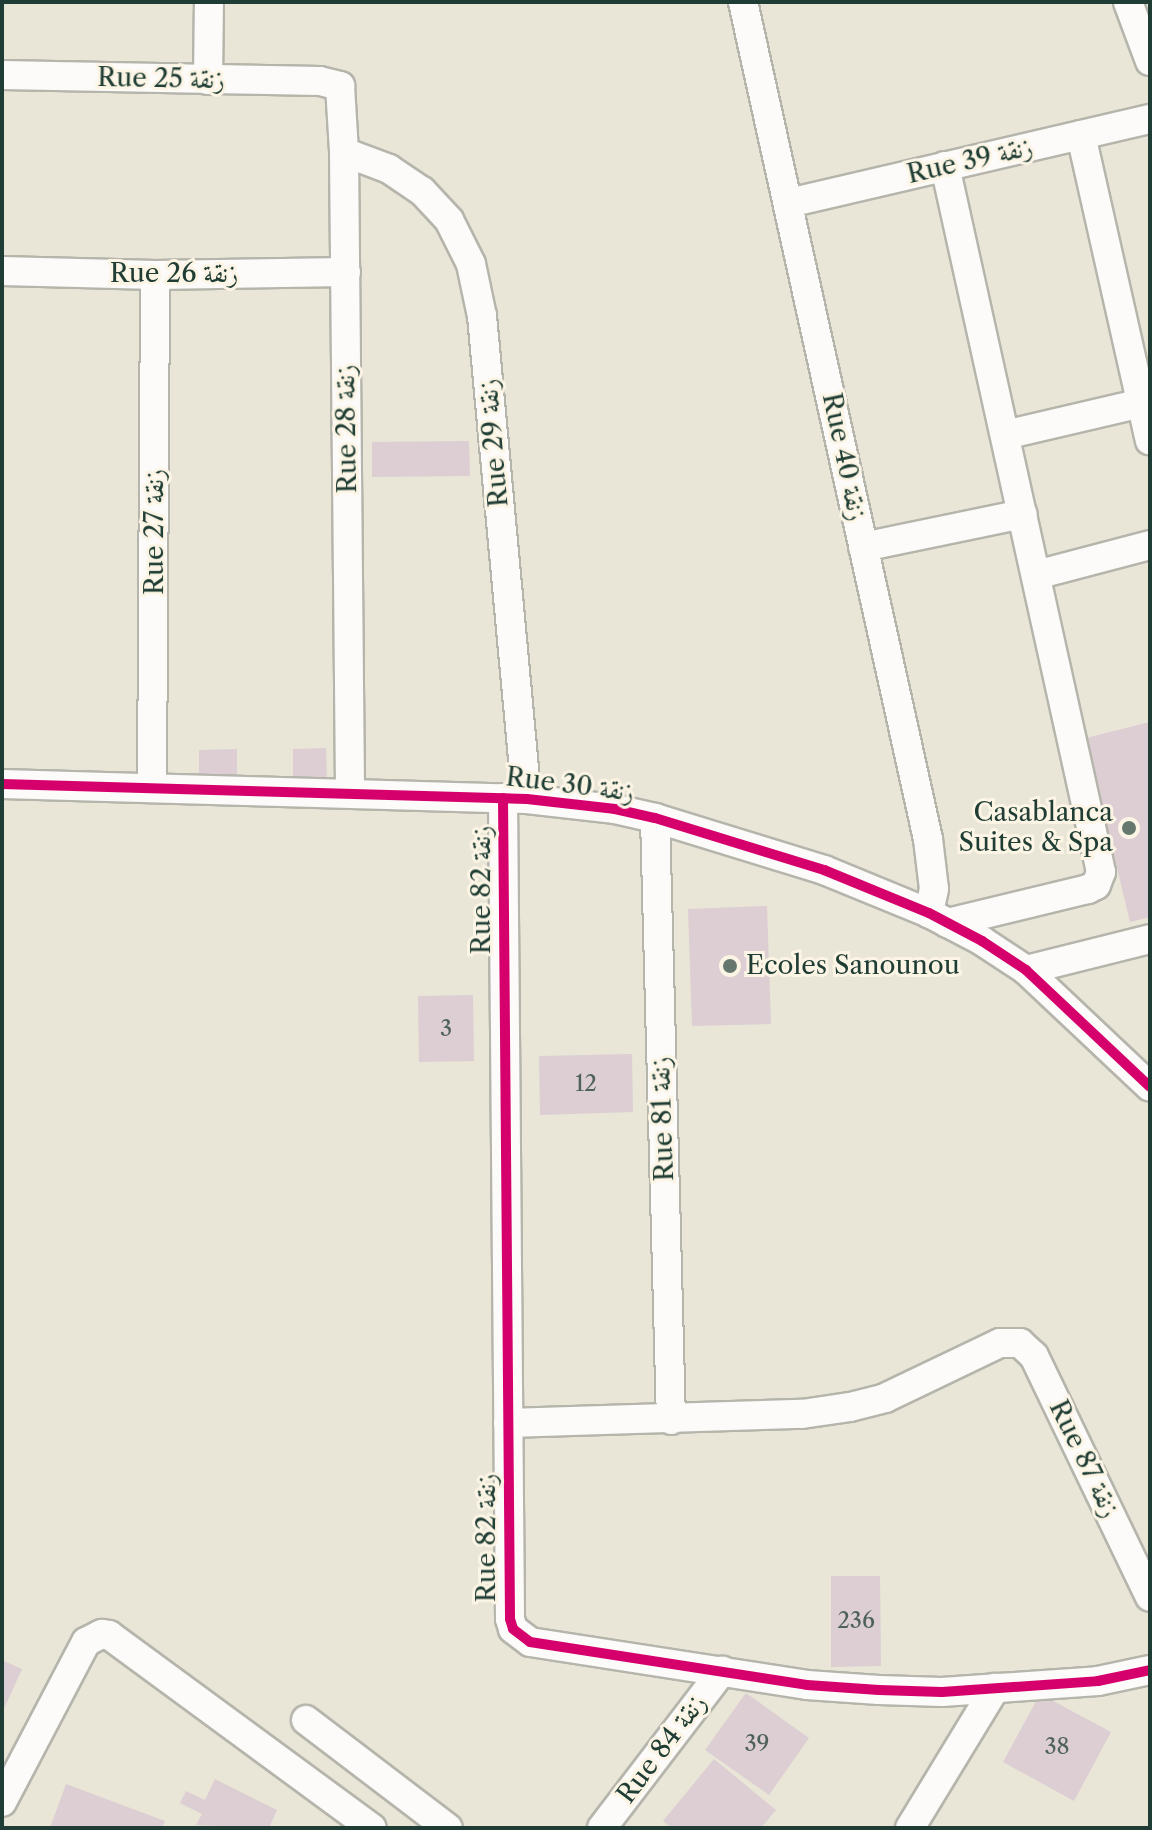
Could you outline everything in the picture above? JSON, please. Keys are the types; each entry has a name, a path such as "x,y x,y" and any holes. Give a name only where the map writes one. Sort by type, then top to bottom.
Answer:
{"street":[{"path":"208,80 209,2"},
{"name":"Rue 40 زنقة","path":"743,2 928,839 938,918"},
{"path":"1128,2 1150,61"},
{"name":"Rue 25 زنقة","path":"2,75 320,81"},
{"name":"Rue 28 زنقة","path":"320,81 334,83 342,91 350,793"},
{"name":"Rue 39 زنقة","path":"789,203 1150,119"},
{"path":"1081,135 1146,402 1150,440"},
{"name":"Rue 29 زنقة","path":"344,152 389,169 422,191 449,220 471,264 482,316 515,799"},
{"path":"938,918 1088,889 1100,879 1100,865 945,166"},
{"name":"Rue 26 زنقة","path":"2,271 155,275 346,272"},
{"name":"Rue 27 زنقة","path":"152,788 155,275"},
{"path":"1005,435 1146,402"},
{"path":"863,547 1023,514"},
{"path":"1036,575 1150,545"},
{"name":"Rue 30 زنقة","path":"2,784 515,799 615,809 655,818 824,870 938,918 1026,970 1150,1087"},
{"name":"Rue 82 زنقة","path":"515,799 508,1423 510,1619 520,1638 850,1688 942,1692 1098,1681 1150,1670"},
{"name":"Rue 81 زنقة","path":"655,818 671,1420"},
{"path":"1026,970 1150,939"},
{"name":"Rue 87 زنقة","path":"671,1420 802,1414 850,1407 885,1398 1000,1343 1020,1343 1034,1356 1150,1597"},
{"path":"508,1423 671,1420"},
{"path":"2,1802 86,1642 102,1634 109,1635 372,1828"},
{"name":"Rue 84 زنقة","path":"602,1828 722,1671"},
{"path":"910,1828 995,1688"},
{"path":"306,1720 448,1828"}],"building":[{"path":"469,441 470,476 372,477 372,442"},
{"name":"Casablanca Suites & Spa","path":"1150,722 1150,917 1130,922 1086,738"},
{"path":"326,748 327,786 293,786 293,749"},
{"path":"237,749 237,784 199,785 199,750"},
{"name":"Ecoles Sanounou","path":"767,906 771,1024 692,1026 688,909"},
{"path":"473,995 474,1061 419,1062 418,996"},
{"path":"632,1054 633,1112 540,1115 539,1056"},
{"path":"831,1576 880,1576 881,1666 831,1667"},
{"path":"2,1660 22,1669 2,1713"},
{"path":"746,1693 809,1738 769,1795 705,1750"},
{"path":"1040,1694 1111,1732 1074,1801 1003,1762"},
{"path":"714,1759 776,1810 761,1828 672,1828 663,1821"},
{"path":"215,1779 277,1810 269,1828 196,1825 202,1814 180,1803 186,1791 205,1800"},
{"path":"66,1784 165,1821 162,1828 50,1828"}],"cycle path":[{"path":"2,784 527,799 615,809 655,818 824,870 929,913 982,941 1026,970 1150,1087"},
{"path":"503,798 510,1619 513,1629 530,1642 807,1685 879,1690 942,1692 1098,1681 1150,1670"}],"place":[{"name":"Casablanca Suites & Spa","path":"1129,828"},
{"name":"Ecoles Sanounou","path":"730,966"}]}
